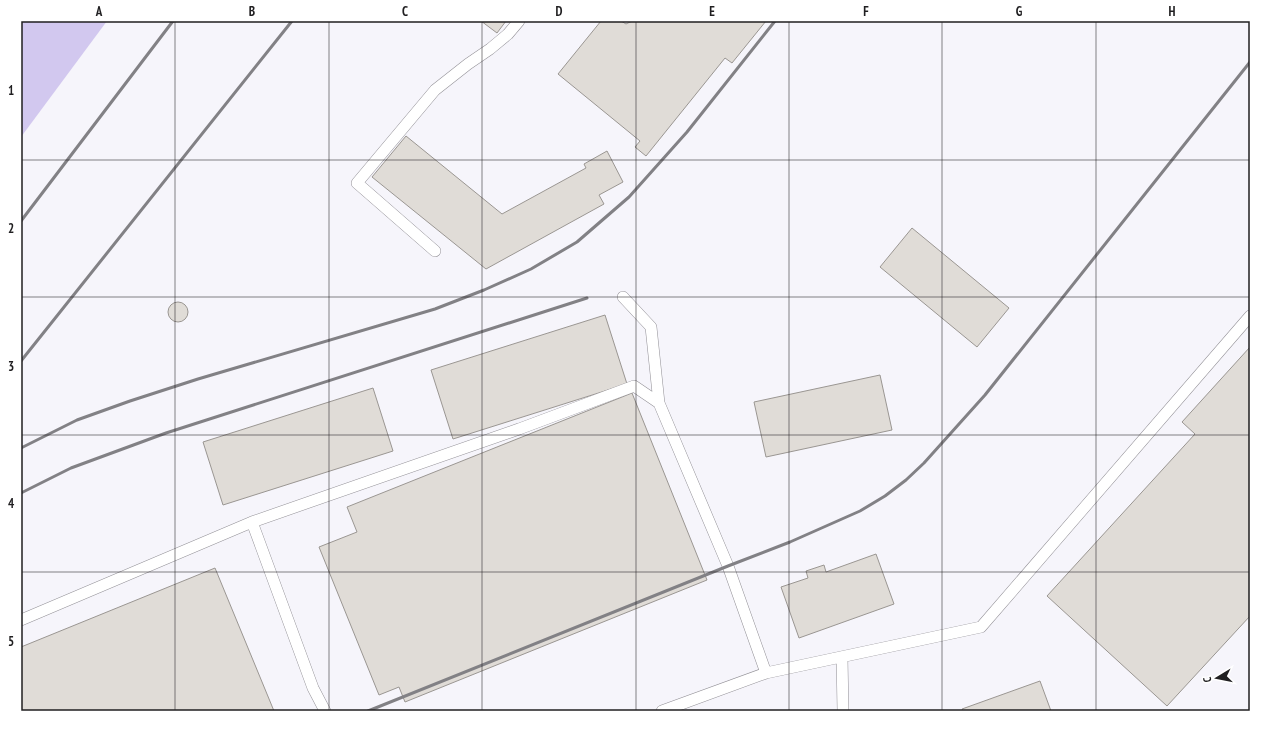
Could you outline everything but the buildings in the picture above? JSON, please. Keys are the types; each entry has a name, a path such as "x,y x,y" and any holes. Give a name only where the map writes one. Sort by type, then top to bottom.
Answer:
{"lane":[{"path":"435,251 357,183 435,90 490,49 508,34 519,21"},
{"path":"623,297 651,327 659,403 728,566 766,673"},
{"path":"662,711 766,673 982,627 1250,316"},
{"path":"21,620 252,522 519,430 634,386 659,403"},
{"path":"252,522 313,688 325,711"},
{"path":"842,657 843,711"}],"shaded area":[{"path":"21,21 107,21 21,137"}],"railway":[{"path":"21,221 173,21"},
{"path":"21,361 292,21"},
{"path":"21,448 77,420 130,401 198,379 435,309 484,290 531,269 577,242 629,197 687,132 775,21"},
{"path":"368,711 790,542 860,511 885,496 906,480 924,463 985,395 1250,62"},
{"path":"21,493 71,468 166,433 587,298"}]}
